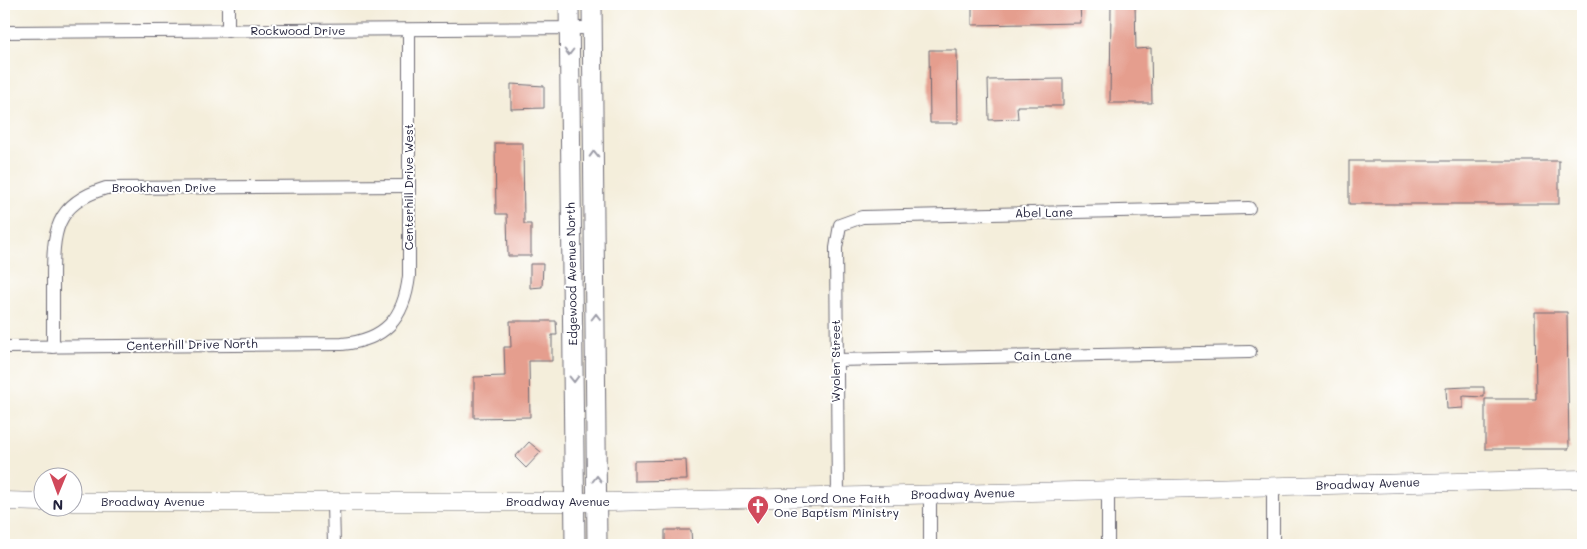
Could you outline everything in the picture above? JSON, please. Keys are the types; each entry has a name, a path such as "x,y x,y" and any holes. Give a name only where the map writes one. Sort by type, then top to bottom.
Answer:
{"main road":[{"name":"Edgewood Avenue North","path":"569,4 575,545"},
{"name":"Edgewood Avenue North","path":"592,4 597,545"}],"street":[{"path":"228,4 228,31"},
{"name":"Rockwood Drive","path":"4,32 592,28"},
{"name":"Centerhill Drive West","path":"379,334 391,325 401,311 407,295 409,30"},
{"name":"Brookhaven Drive","path":"53,346 53,248 56,231 64,214 85,194 106,188 408,186"},
{"name":"Abel Lane","path":"840,225 862,217 1249,208"},
{"name":"Wyolen Street","path":"838,498 836,248 840,225"},
{"path":"572,260 595,260"},
{"name":"Centerhill Drive North","path":"4,347 342,344 357,342 379,334"},
{"name":"Cain Lane","path":"836,360 1250,352"},
{"name":"Broadway Avenue","path":"82,502 597,502 838,498 1583,479"},
{"path":"1273,487 1273,545"},
{"path":"1108,491 1108,545"},
{"path":"930,495 930,545"},
{"path":"4,501 32,502"},
{"path":"333,503 334,545"}],"building":[{"path":"972,4 1080,4 1081,23 972,25"},
{"path":"1111,4 1135,4 1136,49 1151,48 1152,103 1110,103"},
{"path":"929,50 957,50 958,123 930,123"},
{"path":"1063,79 1063,106 1017,106 1018,119 989,120 988,80"},
{"path":"511,84 544,86 544,108 511,109"},
{"path":"495,143 523,143 524,224 531,224 531,256 508,256 507,214 496,214"},
{"path":"1349,161 1559,161 1559,204 1349,204"},
{"path":"530,264 543,264 542,287 530,288"},
{"path":"1535,312 1567,312 1569,449 1485,449 1485,399 1536,399"},
{"path":"510,321 556,321 557,335 552,335 552,361 529,361 530,417 474,418 474,377 505,376 504,347 511,347"},
{"path":"1484,387 1484,397 1463,396 1463,408 1447,409 1446,388"},
{"path":"529,442 541,452 526,468 515,457"},
{"path":"686,460 687,480 634,481 634,461"},
{"path":"665,530 691,530 692,545 665,545"}],"place":[{"name":"One Lord One Faith One Baptism Ministry","path":"758,525"}]}
